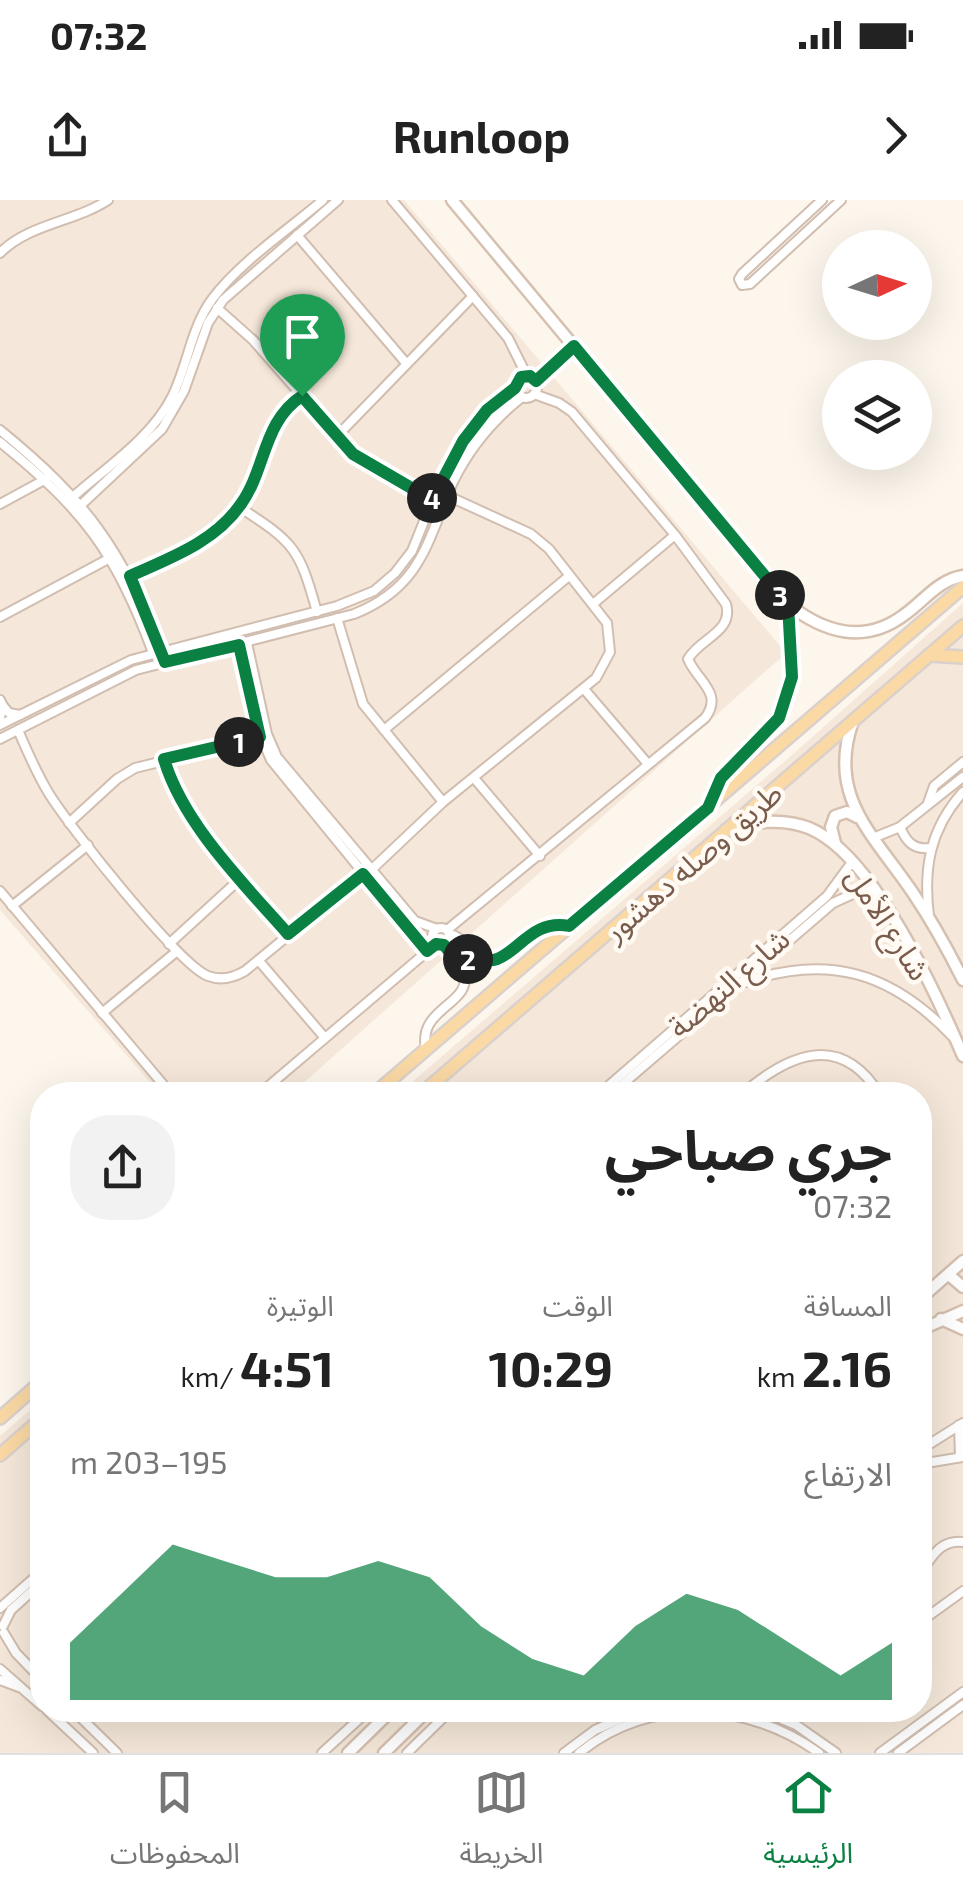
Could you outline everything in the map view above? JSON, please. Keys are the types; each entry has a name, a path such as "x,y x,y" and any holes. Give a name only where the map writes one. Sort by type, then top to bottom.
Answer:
{"main road":[{"name":"طريق وصله دهشور","path":"388,1082 963,587"},
{"name":"طريق وصله دهشور","path":"435,1082 963,626"},
{"path":"929,655 963,658"},
{"path":"0,1418 30,1392"},
{"path":"0,1454 30,1428"}],"street":[{"path":"0,254 21,237 71,220 108,200"},
{"path":"74,496 164,411 200,320 217,293 323,200"},
{"path":"82,504 147,446 168,420 218,308 236,286 338,200"},
{"path":"392,200 514,346 531,378 534,394"},
{"path":"452,200 788,604 830,630 867,630 903,616 941,584 963,576"},
{"path":"822,200 739,276 742,285 750,284 841,200"},
{"path":"296,235 406,363"},
{"path":"336,436 472,296"},
{"path":"218,308 254,340 336,436 366,463 432,500"},
{"path":"0,726 98,674 157,652 357,600 395,573 417,542 432,500 463,441 487,410 515,388 518,379 531,378 574,346"},
{"path":"515,388 522,397"},
{"path":"0,738 105,683 165,662 243,644 372,605 405,581 429,547 464,463 486,432 522,397 534,394 572,412 675,536 726,604 728,618 724,627 691,652 688,659 711,692 710,713 273,1082"},
{"path":"130,576 205,540 240,507 276,422 302,396"},
{"path":"0,430 82,504 130,576 157,652"},
{"path":"0,442 77,510 110,558 165,662"},
{"path":"0,504 46,479"},
{"path":"18,730 40,778 69,823 176,952 202,973 219,979 237,976 367,872 443,802 584,689 606,666 610,652 607,623 549,549 532,534 448,496"},
{"path":"240,507 282,535 294,548 303,563 316,612"},
{"path":"593,604 675,536"},
{"path":"0,617 110,558"},
{"path":"384,730 569,576"},
{"path":"708,808 721,778 768,732 786,702 792,677 788,604"},
{"path":"337,618 360,698 443,802"},
{"path":"243,644 260,737 278,770 415,921 461,938 482,960 496,961 541,926 569,926"},
{"path":"243,644 271,746 427,951"},
{"path":"584,689 648,764"},
{"path":"1,703 9,713 20,716"},
{"path":"0,717 1,703"},
{"name":"شارع الأمل","path":"854,720 846,745 845,772 858,817 929,916 963,979"},
{"path":"69,823 126,773 164,759 260,737"},
{"path":"164,759 181,800 240,880 288,934"},
{"path":"928,803 934,786 963,762"},
{"path":"873,838 900,826 963,776"},
{"path":"474,778 540,856"},
{"path":"929,916 926,882 930,848 943,818 963,792"},
{"path":"835,844 830,827 835,816 847,812 858,817"},
{"name":"شارع الأمل","path":"725,831 756,822 790,822 822,834 835,844 875,892 909,944 963,1056"},
{"path":"900,826 909,843 930,848"},
{"path":"12,906 88,846"},
{"name":"شارع النهضة","path":"624,1082 827,896 852,862"},
{"path":"169,944 240,880"},
{"path":"0,890 161,1082"},
{"name":"شارع النهضة","path":"614,1082 739,984 833,902 857,892 875,892"},
{"path":"426,1049 424,1035 429,1022 462,990 465,978 460,965 432,936 436,929"},
{"path":"102,1014 176,952"},
{"path":"460,965 473,954"},
{"path":"259,961 325,1038"},
{"path":"739,984 800,969 857,973 909,998 956,1040"},
{"path":"756,1082 792,1059 819,1055 854,1066 871,1082"},
{"path":"932,1288 963,1261"},
{"path":"949,1275 963,1286"},
{"path":"932,1324 963,1311"},
{"path":"942,1318 963,1328"},
{"path":"932,1442 961,1424"},
{"path":"932,1462 962,1457 961,1424"},
{"path":"932,1558 952,1541 963,1542"},
{"path":"0,1608 30,1582"},
{"path":"0,1645 2,1625 14,1606 30,1592"},
{"path":"932,1614 963,1592"},
{"path":"2,1625 16,1653 30,1668"},
{"path":"0,1669 28,1692"},
{"path":"0,1680 28,1692"},
{"path":"932,1715 963,1692"},
{"path":"898,1753 963,1705"},
{"path":"60,1722 93,1753"},
{"path":"84,1722 117,1753"},
{"path":"322,1753 356,1722"},
{"path":"348,1753 380,1722"},
{"path":"384,1753 416,1722"},
{"path":"411,1751 439,1722"},
{"path":"564,1753 619,1722"},
{"path":"579,1753 598,1734 635,1722"},
{"path":"757,1722 780,1729 819,1753"},
{"path":"780,1729 783,1722"},
{"path":"789,1722 836,1753"},
{"path":"880,1753 922,1722"},
{"path":"78,1739 78,1753"}],"shaded area":[{"path":"0,200 404,200 786,653 305,1082 150,1082 0,910"},
{"path":"963,603 963,1753 0,1753 0,1436 30,1410 30,1722 932,1722 932,1082 412,1082"}],"route":[{"path":"574,346 788,604 792,622 792,677 786,702 768,732 721,778 708,808 569,926 541,926 496,961 482,960 473,954 460,965 444,945 436,944 427,951 363,874 288,934 240,880 187,810 171,780 164,759 260,737 239,645 165,662 130,576 195,546 232,516 252,486 276,422 302,396 353,454 432,500 442,474 487,410 515,388 521,377 530,376 536,381 574,346"}]}
